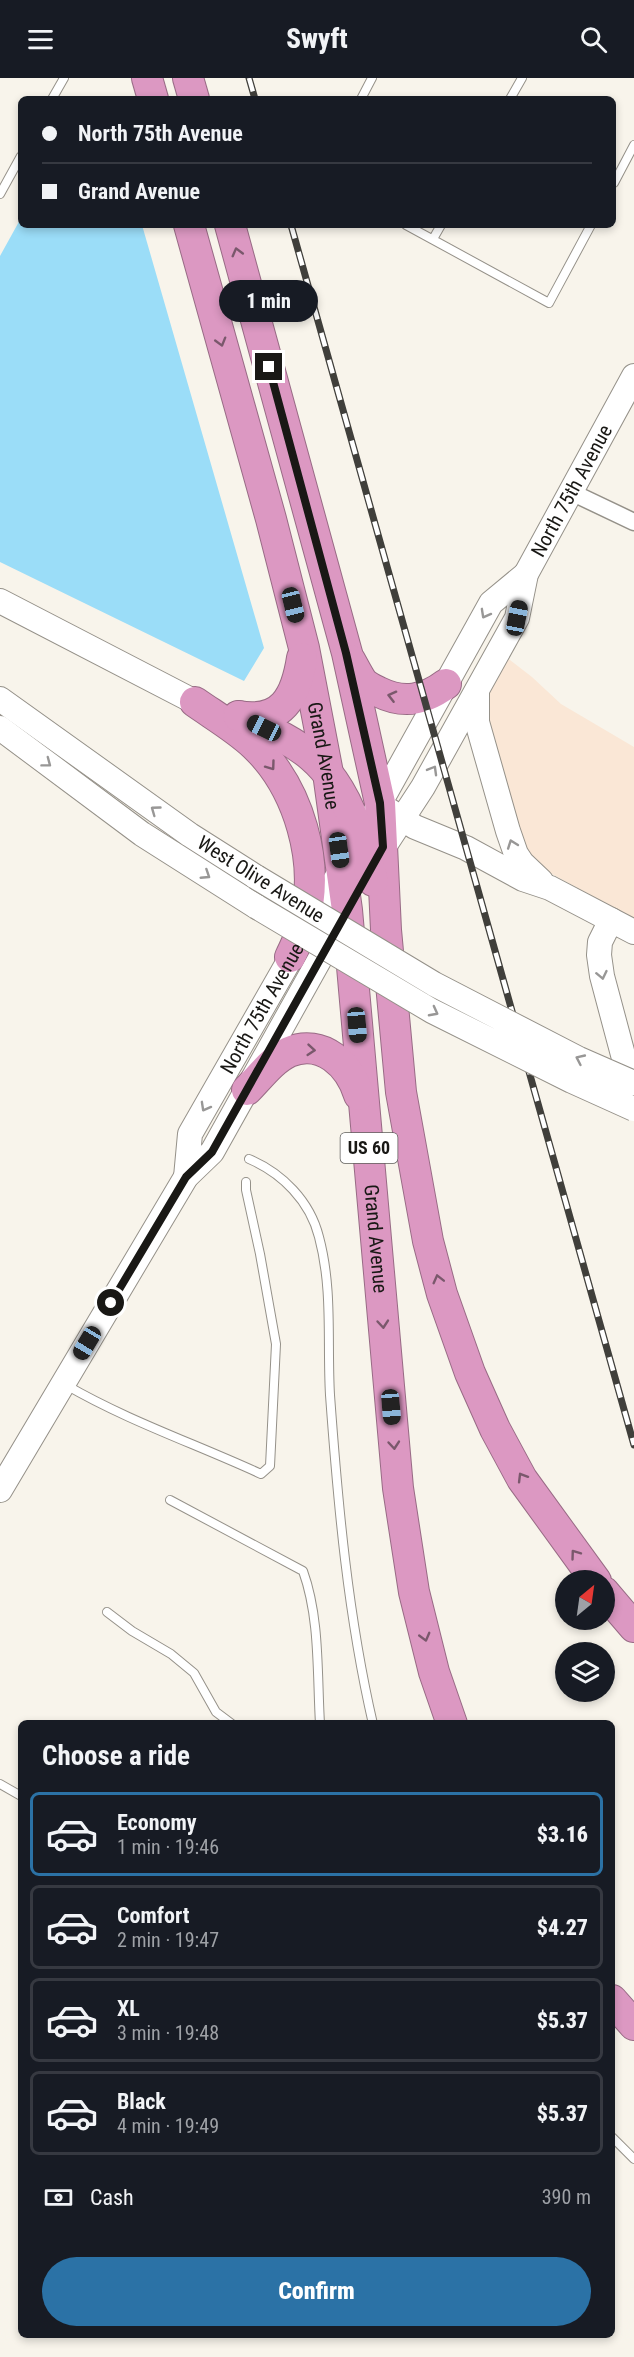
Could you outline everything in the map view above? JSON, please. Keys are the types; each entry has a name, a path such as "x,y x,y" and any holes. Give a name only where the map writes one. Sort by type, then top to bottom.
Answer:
{"highway":[{"path":"147,78 152,96"},
{"path":"188,78 193,96"},
{"name":"Grand Avenue","path":"190,228 271,519 304,648 328,773 364,856"},
{"name":"Grand Avenue","path":"231,228 390,811 364,856 347,910 398,1488 414,1592 434,1672 451,1720"},
{"path":"195,702 239,716 257,719 268,716 280,709 291,698 297,684 304,648"},
{"path":"346,653 363,682 372,689 394,698 410,700 423,698 447,684"},
{"path":"195,702 256,747 275,771 298,813 308,865 308,902 304,924 290,957"},
{"path":"239,716 293,744 312,757 328,773"},
{"path":"320,738 350,776 390,811"},
{"name":"US 60","path":"364,856 386,930 401,1092 428,1241 442,1294 470,1373 495,1429 522,1479 588,1570"},
{"path":"247,1090 283,1055 304,1049 318,1050 338,1059 349,1071 357,1087 367,1119"},
{"path":"615,1605 634,1627"},
{"path":"615,2003 634,2025"}],"main road":[{"name":"North 75th Avenue","path":"390,811 423,787 517,618 526,574 634,376"},
{"name":"North 75th Avenue","path":"390,811 447,684 491,603 526,574"},
{"path":"0,601 195,702"},
{"path":"477,689 477,722 516,854 522,863 550,888"},
{"name":"West Olive Avenue","path":"0,699 190,835 256,878 434,984 579,1059 634,1083"},
{"name":"West Olive Avenue","path":"0,728 142,834 258,908 432,1011 572,1081 634,1109"},
{"path":"390,811 415,827 466,848 523,879 550,888 634,932"},
{"name":"North 75th Avenue","path":"186,1177 190,1134 290,957 364,856"},
{"name":"North 75th Avenue","path":"1,1487 186,1177 212,1152 347,910"},
{"path":"611,920 600,942 599,956 602,976 634,1096"}],"street":[{"path":"571,492 634,522"}],"lane":[{"path":"54,96 64,78"},
{"path":"363,96 372,78"},
{"path":"512,96 522,78"},
{"path":"616,179 634,145"},
{"path":"0,194 18,161"},
{"path":"412,228 549,303 589,228"},
{"path":"433,239 439,228"},
{"path":"249,1159 285,1180 303,1203 319,1235 328,1286 328,1369 347,1584 363,1681 372,1720"},
{"path":"63,1383 102,1406 261,1474 270,1467 276,1344 246,1182"},
{"path":"170,1500 303,1571 310,1590 314,1616 320,1720"},
{"path":"106,1612 132,1631 171,1654 194,1673 216,1713 226,1720"},
{"path":"0,1784 18,1794"},
{"path":"615,2140 634,2159"}],"shaded area":[{"path":"506,657 561,704 634,747 634,919 543,869 526,848 485,723 490,686"}],"water":[{"path":"18,223 18,228 143,228 264,648 244,681 0,562 0,256"}],"railway":[{"path":"249,78 254,96"},
{"path":"292,228 634,1445"}],"route":[{"path":"111,1303 186,1177 212,1152 383,847 380,803 346,653 269,367"}]}
